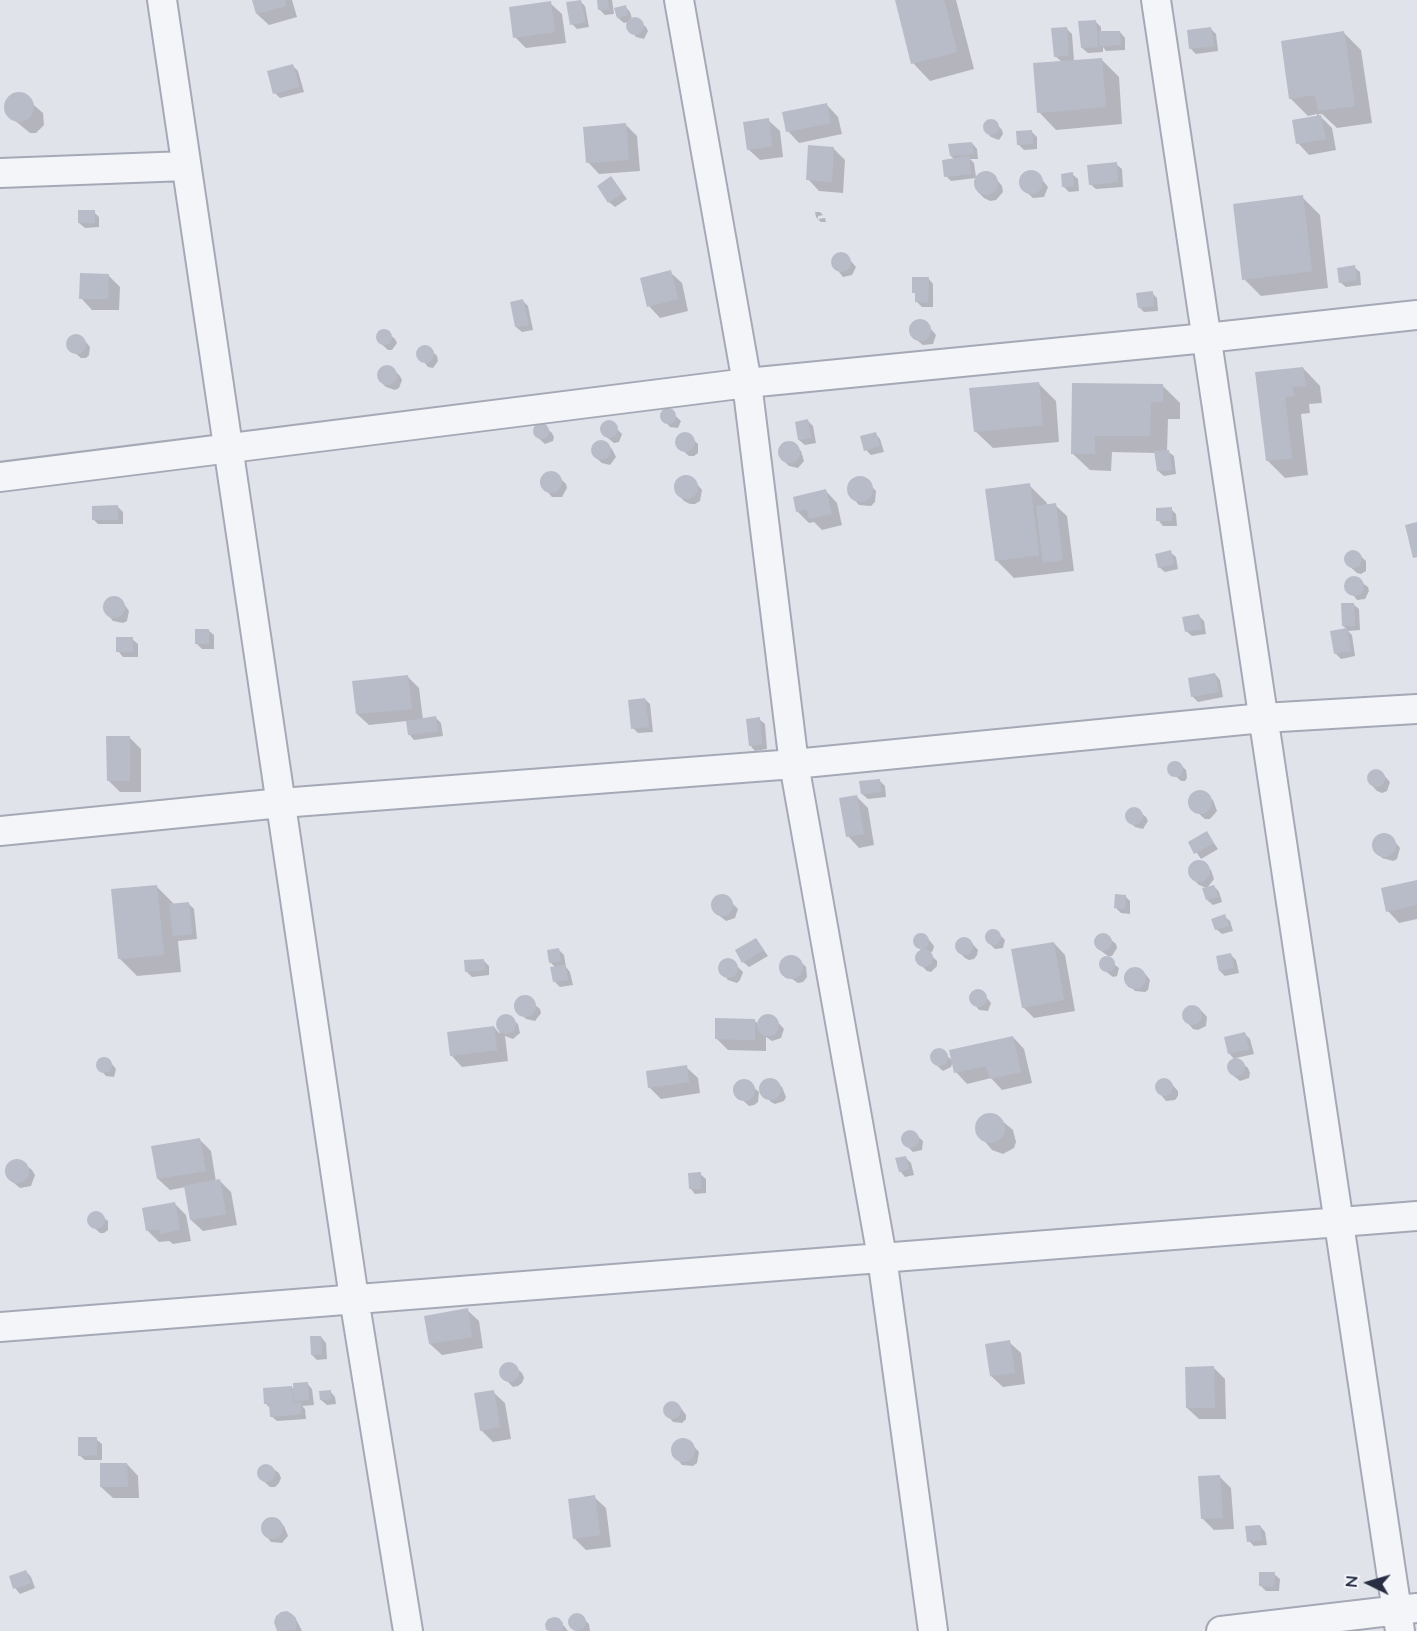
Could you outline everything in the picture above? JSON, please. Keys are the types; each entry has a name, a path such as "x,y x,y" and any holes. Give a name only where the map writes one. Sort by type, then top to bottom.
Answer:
{"street":[{"path":"162,0 354,1298 408,1631"},
{"path":"679,0 747,384 794,764 882,1257 933,1631"},
{"path":"1156,0 1338,1222 1404,1616 1221,1631"},
{"path":"0,173 186,166"},
{"path":"0,477 747,384 1417,315"},
{"path":"0,831 280,803 794,764 1263,718 1417,709"},
{"path":"0,1327 1417,1216"}],"building":[{"path":"252,0 285,0 286,6 256,14"},
{"path":"581,0 585,22 570,25 566,2"},
{"path":"597,0 608,0 609,9 598,10"},
{"path":"895,0 944,0 957,52 911,64"},
{"path":"551,1 555,32 513,38 509,7"},
{"path":"626,5 628,15 617,18 614,8"},
{"path":"635,17 641,20 644,26 641,32 635,35 629,32 626,26 629,20"},
{"path":"1096,20 1098,47 1081,48 1078,21"},
{"path":"1067,27 1069,55 1054,57 1051,28"},
{"path":"1211,27 1214,46 1189,49 1187,30"},
{"path":"1099,31 1120,31 1121,45 1100,46"},
{"path":"1344,31 1355,106 1318,111 1315,95 1289,99 1281,41"},
{"path":"1102,58 1106,107 1037,113 1033,63"},
{"path":"293,64 299,87 273,94 267,71"},
{"path":"19,92 30,96 34,107 30,118 19,122 8,118 4,107 8,96"},
{"path":"827,103 831,123 786,132 782,112"},
{"path":"1321,115 1326,139 1296,144 1292,120"},
{"path":"769,118 772,146 747,150 743,122"},
{"path":"991,119 999,127 991,135 983,127"},
{"path":"626,123 629,160 586,163 583,127"},
{"path":"1032,130 1033,144 1017,145 1016,131"},
{"path":"972,142 974,154 950,156 948,144"},
{"path":"808,145 834,147 832,182 806,180"},
{"path":"969,156 971,174 944,177 942,160"},
{"path":"1117,162 1118,182 1089,185 1087,165"},
{"path":"1031,170 1040,173 1043,182 1040,191 1031,194 1022,191 1019,182 1022,173"},
{"path":"986,171 995,174 998,183 995,192 986,195 977,192 974,183 977,174"},
{"path":"1073,172 1074,186 1062,187 1061,174"},
{"path":"611,176 623,193 608,203 597,186"},
{"path":"1303,195 1312,271 1242,280 1233,204"},
{"path":"78,210 95,210 95,223 78,223"},
{"path":"837,252 845,252 851,258 851,266 845,272 837,272 831,266 831,258"},
{"path":"1355,265 1357,280 1339,283 1337,268"},
{"path":"671,270 678,299 647,307 640,278"},
{"path":"80,273 109,274 108,299 79,299"},
{"path":"912,277 929,277 928,303 915,302 915,293 912,293"},
{"path":"1153,291 1154,306 1138,308 1136,293"},
{"path":"523,299 529,325 515,327 510,302"},
{"path":"920,319 928,322 931,330 928,338 920,341 912,338 909,330 912,322"},
{"path":"381,329 387,329 392,337 390,343 381,345 376,340 376,334"},
{"path":"76,334 83,337 86,344 83,351 76,354 69,351 66,344 69,337"},
{"path":"425,345 431,348 434,354 431,360 425,363 419,360 416,354 419,348"},
{"path":"387,365 394,368 397,375 394,382 387,385 380,382 377,375 380,368"},
{"path":"1303,367 1306,386 1292,387 1294,396 1285,397 1292,458 1266,461 1255,372"},
{"path":"1039,382 1043,425 974,432 969,388"},
{"path":"1072,383 1163,384 1163,402 1151,402 1150,436 1095,436 1095,454 1071,454"},
{"path":"668,408 674,410 676,416 674,422 668,424 662,422 660,416 662,410"},
{"path":"808,419 811,438 798,440 795,422"},
{"path":"609,420 615,423 618,429 615,435 609,438 603,435 600,429 603,423"},
{"path":"538,423 544,423 549,431 547,437 538,439 533,434 533,428"},
{"path":"685,432 692,435 695,442 692,449 685,452 678,449 675,442 678,435"},
{"path":"876,432 880,446 864,451 860,436"},
{"path":"601,440 608,443 611,450 608,457 601,460 594,457 591,450 594,443"},
{"path":"789,441 797,444 800,452 797,460 789,463 781,460 778,452 781,444"},
{"path":"1169,450 1172,470 1157,471 1154,451"},
{"path":"551,471 559,474 562,482 559,490 551,493 543,490 540,482 543,474"},
{"path":"686,475 691,476 697,482 697,492 691,498 686,499 681,498 675,492 674,487 675,482 681,476"},
{"path":"860,476 869,480 873,489 869,498 860,502 851,498 847,489 851,480"},
{"path":"1030,483 1039,555 995,561 985,489"},
{"path":"826,489 832,514 809,519 807,509 796,512 793,497"},
{"path":"1056,503 1063,560 1043,563 1036,506"},
{"path":"118,505 118,520 92,520 92,506"},
{"path":"1172,507 1172,521 1156,521 1156,508"},
{"path":"1417,522 1417,557 1413,558 1405,525"},
{"path":"1171,550 1174,564 1158,568 1155,554"},
{"path":"1349,550 1357,550 1362,555 1360,566 1349,568 1344,563 1344,555"},
{"path":"1354,576 1361,579 1364,586 1361,593 1354,596 1347,593 1344,586 1347,579"},
{"path":"114,596 122,599 125,607 122,615 114,618 106,615 103,607 106,599"},
{"path":"1341,603 1354,603 1355,626 1342,626"},
{"path":"1199,614 1202,629 1185,632 1182,617"},
{"path":"1347,628 1351,651 1334,654 1330,631"},
{"path":"195,629 209,629 209,644 195,644"},
{"path":"116,637 133,637 133,652 116,652"},
{"path":"1215,673 1219,692 1191,697 1188,678"},
{"path":"408,675 412,709 356,714 352,681"},
{"path":"645,698 649,727 631,729 628,700"},
{"path":"436,716 438,731 408,735 406,721"},
{"path":"760,717 762,744 749,746 746,719"},
{"path":"106,736 130,736 130,781 107,781"},
{"path":"1175,761 1183,769 1175,777 1167,769"},
{"path":"1376,769 1383,771 1385,778 1383,785 1376,787 1369,785 1367,778 1369,771"},
{"path":"880,779 881,792 861,794 859,781"},
{"path":"1200,790 1208,794 1212,802 1208,810 1200,814 1192,810 1188,802 1192,794"},
{"path":"857,795 864,834 846,837 839,798"},
{"path":"1134,807 1140,810 1143,816 1140,822 1134,825 1128,822 1125,816 1128,810"},
{"path":"1207,831 1214,843 1194,854 1188,842"},
{"path":"1384,833 1389,834 1395,840 1395,850 1389,856 1384,857 1379,856 1373,850 1372,845 1373,840 1379,834"},
{"path":"1199,860 1209,867 1210,871 1203,881 1199,882 1189,875 1188,871 1195,861"},
{"path":"1417,880 1417,905 1386,912 1381,888"},
{"path":"157,885 164,955 118,959 111,889"},
{"path":"1214,885 1218,897 1206,900 1202,888"},
{"path":"722,894 730,897 733,905 730,913 722,916 714,913 711,905 714,897"},
{"path":"1115,894 1126,895 1125,909 1114,908"},
{"path":"189,902 192,934 173,936 169,904"},
{"path":"1225,914 1229,926 1215,930 1211,919"},
{"path":"990,929 996,929 1001,937 999,943 990,945 985,940 985,934"},
{"path":"921,933 927,935 929,941 927,947 921,949 915,947 913,941 915,935"},
{"path":"1103,933 1109,936 1112,942 1109,948 1103,951 1097,948 1094,942 1097,936"},
{"path":"960,937 968,937 973,942 971,953 960,955 955,950 955,942"},
{"path":"756,938 764,950 742,963 735,950"},
{"path":"1054,942 1064,1000 1022,1008 1011,949"},
{"path":"559,948 561,961 549,963 547,950"},
{"path":"924,949 930,952 933,958 930,964 924,967 918,964 915,958 918,952"},
{"path":"1231,953 1234,968 1219,971 1216,956"},
{"path":"791,955 799,959 803,967 799,975 791,979 783,975 779,967 783,959"},
{"path":"1104,956 1110,956 1115,964 1113,970 1104,972 1099,967 1099,961"},
{"path":"728,958 735,961 738,968 735,975 728,978 721,975 718,968 721,961"},
{"path":"484,959 485,970 465,972 464,960"},
{"path":"565,965 568,980 553,982 550,967"},
{"path":"1135,967 1143,970 1146,978 1143,986 1135,989 1127,986 1124,978 1127,970"},
{"path":"978,989 984,992 987,998 984,1004 978,1007 972,1004 969,998 972,992"},
{"path":"525,995 535,1002 536,1006 529,1016 525,1017 515,1010 514,1006 521,996"},
{"path":"1188,1005 1196,1005 1202,1011 1202,1019 1196,1025 1188,1025 1182,1019 1182,1011"},
{"path":"506,1014 513,1017 516,1024 513,1031 506,1034 499,1031 496,1024 499,1017"},
{"path":"768,1014 776,1017 779,1025 776,1033 768,1036 760,1033 757,1025 760,1017"},
{"path":"715,1018 755,1019 755,1040 715,1039"},
{"path":"494,1026 497,1050 450,1056 447,1032"},
{"path":"1245,1032 1249,1049 1228,1054 1224,1037"},
{"path":"1013,1036 1021,1072 990,1079 986,1066 954,1073 949,1050"},
{"path":"939,1048 945,1051 948,1057 945,1063 939,1066 933,1063 930,1057 933,1051"},
{"path":"104,1057 110,1059 112,1065 110,1071 104,1073 98,1071 96,1065 98,1059"},
{"path":"1232,1058 1240,1058 1245,1063 1243,1074 1232,1076 1227,1071 1227,1063"},
{"path":"687,1065 689,1082 648,1088 646,1071"},
{"path":"770,1078 778,1081 781,1089 778,1097 770,1100 762,1097 759,1089 762,1081"},
{"path":"1160,1078 1168,1078 1173,1083 1171,1094 1160,1096 1155,1091 1155,1083"},
{"path":"744,1079 752,1082 755,1090 752,1098 744,1101 736,1098 733,1090 736,1082"},
{"path":"990,1113 1001,1117 1005,1128 1001,1139 990,1143 979,1139 975,1128 979,1117"},
{"path":"910,1130 916,1133 919,1139 916,1145 910,1148 904,1145 901,1139 904,1133"},
{"path":"200,1138 206,1171 157,1179 151,1146"},
{"path":"906,1156 909,1169 899,1172 895,1158"},
{"path":"12,1159 22,1159 29,1166 29,1176 22,1183 12,1183 5,1176 5,1166"},
{"path":"701,1172 701,1189 689,1189 688,1173"},
{"path":"220,1179 226,1214 190,1220 184,1186"},
{"path":"175,1202 180,1230 160,1234 160,1229 146,1231 142,1208"},
{"path":"96,1211 102,1214 105,1220 102,1226 96,1229 90,1226 87,1220 90,1214"},
{"path":"468,1308 472,1337 429,1344 424,1316"},
{"path":"310,1336 321,1336 322,1354 311,1355"},
{"path":"1010,1340 1015,1373 990,1376 985,1344"},
{"path":"509,1362 516,1365 519,1372 516,1379 509,1382 502,1379 499,1372 502,1365"},
{"path":"1214,1366 1215,1408 1186,1408 1185,1367"},
{"path":"308,1382 309,1400 294,1401 293,1383"},
{"path":"292,1386 293,1403 301,1402 301,1414 270,1417 269,1404 264,1404 263,1388"},
{"path":"331,1390 331,1399 320,1400 319,1391"},
{"path":"494,1390 500,1427 480,1431 474,1393"},
{"path":"672,1401 678,1404 681,1410 678,1416 672,1419 666,1416 663,1410 666,1404"},
{"path":"78,1437 97,1437 97,1455 78,1456"},
{"path":"683,1438 688,1439 694,1445 694,1455 688,1461 683,1462 678,1461 672,1455 671,1450 672,1445 678,1439"},
{"path":"100,1463 127,1463 128,1487 100,1487"},
{"path":"262,1464 270,1464 275,1469 273,1480 262,1482 257,1477 257,1469"},
{"path":"1220,1475 1223,1518 1201,1519 1198,1476"},
{"path":"595,1495 600,1535 573,1539 568,1499"},
{"path":"268,1517 276,1517 283,1524 283,1532 276,1539 268,1539 261,1532 261,1524"},
{"path":"1260,1525 1262,1540 1247,1542 1245,1526"},
{"path":"26,1570 31,1583 13,1589 9,1576"},
{"path":"1259,1572 1275,1572 1274,1587 1259,1586"},
{"path":"287,1611 296,1618 295,1630 277,1631 274,1622 276,1616"},
{"path":"577,1613 583,1616 586,1622 583,1628 577,1631 571,1628 568,1622 571,1616"},
{"path":"559,1618 563,1623 562,1631 546,1630 545,1624 548,1619"}]}
